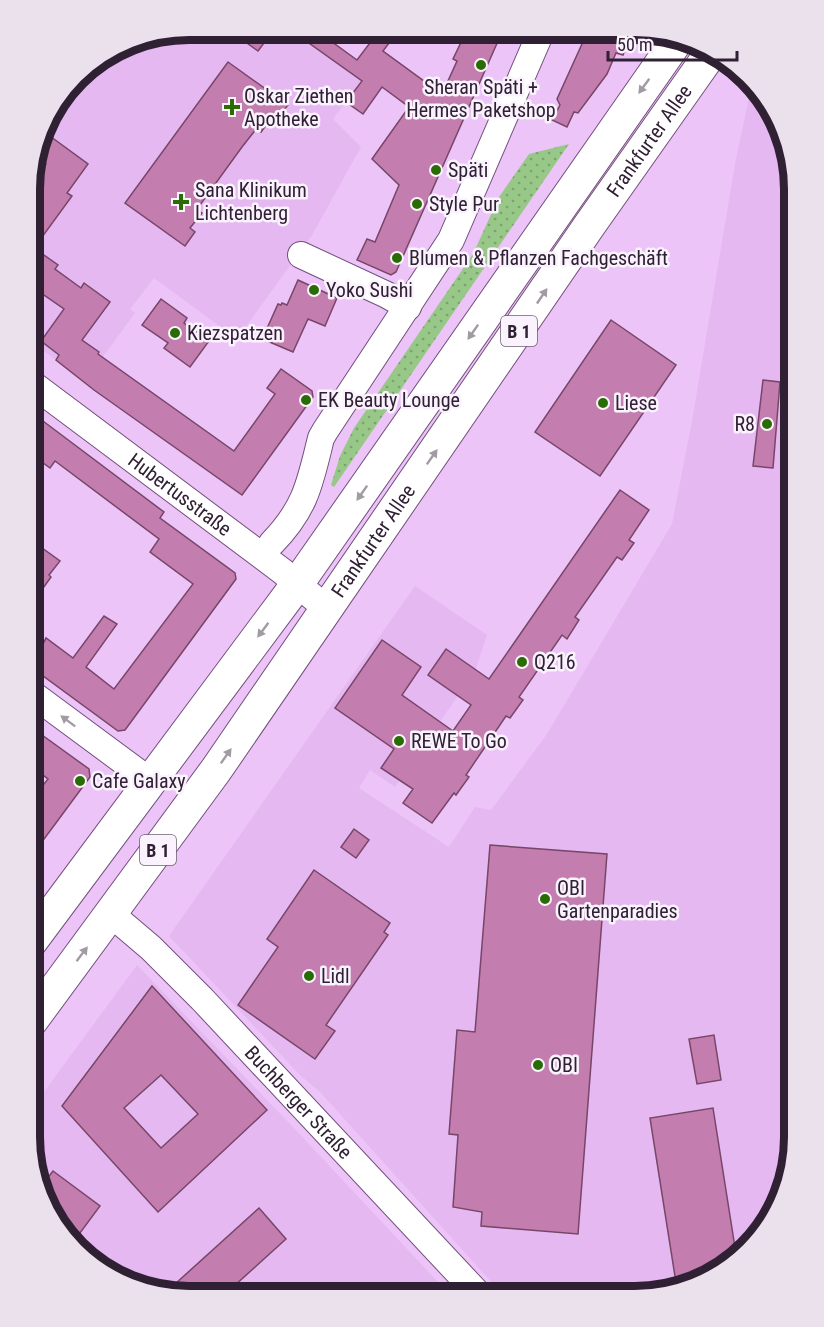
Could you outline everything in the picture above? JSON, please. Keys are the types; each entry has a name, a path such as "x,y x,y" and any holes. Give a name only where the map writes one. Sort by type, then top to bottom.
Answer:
{"main road":[{"name":"Frankfurter Allee","path":"40,929 298,583 673,46"},
{"name":"Frankfurter Allee","path":"40,1010 216,770 589,226 707,59"},
{"path":"111,914 128,859 173,797 179,784 182,763 179,743"},
{"path":"111,914 102,894 105,870 151,806 150,781"},
{"path":"56,908 111,914"}],"street":[{"path":"272,543 289,525 303,502 325,431 452,240 537,40"},
{"path":"301,255 408,307"},
{"name":"Hubertusstraße","path":"40,390 298,583 327,609"},
{"path":"40,700 150,781"},
{"name":"Buchberger Straße","path":"111,914 151,948 202,999 471,1286"}],"shaded area":[{"name":"Sana Klinikum Lichtenberg","path":"179,41 306,41 361,81 333,119 361,147 312,235 237,339 154,278 130,309 135,313 85,381 40,348 42,170 48,141 60,115 84,84 115,60 132,52 160,43"},
{"path":"750,95 764,115 776,141 781,160 784,189 783,1148 781,1167 768,1204 753,1228 725,1256 692,1275 654,1285 495,1286 320,1092 301,1076 169,936 415,586 487,635 475,671 395,787 370,770 359,788 449,847 475,807 491,810 547,734 672,524 692,421 735,164"},
{"path":"137,965 442,1286 189,1286 170,1285 132,1275 115,1267 84,1243 60,1212 43,1167 40,1097"}],"green space":[{"path":"569,144 334,487 331,485 340,456 354,428 473,254 499,197 529,154"}],"building":[{"path":"462,40 498,40 396,272 391,275 357,260 367,239 375,242 399,185 372,159 409,107 382,87 363,114 346,102 362,81 306,41 330,41 357,60 372,41 391,41 383,51 442,94 457,61 453,59"},
{"path":"584,40 628,40 623,55 616,53 607,74 578,113 574,112 567,127 552,120 560,105 557,99"},
{"path":"244,41 266,41 258,51"},
{"path":"228,62 288,105 277,119 273,116 261,132 257,128 242,147 197,209 202,213 190,228 195,232 185,246 125,203"},
{"path":"50,136 88,164 67,193 72,196 40,240 40,189 42,169 46,164 44,162"},
{"path":"40,252 58,265 55,269 81,288 84,283 110,302 82,340 99,352 98,354 234,451 275,394 267,388 281,369 312,391 313,397 242,495 94,390 56,360 59,355 41,341 64,309 40,292"},
{"path":"298,280 337,298 325,326 308,319 293,352 265,340 267,336 264,335 278,304 287,305"},
{"name":"Kiezspatzen","path":"161,299 187,318 184,323 209,341 190,367 164,348 168,343 142,325"},
{"name":"Liese","path":"611,320 676,365 600,476 535,432"},
{"name":"R8","path":"763,380 780,382 773,468 753,466"},
{"path":"40,419 164,512 160,518 235,573 236,579 125,730 118,731 40,674 40,642 43,644 46,638 73,658 104,616 117,624 86,667 114,689 193,584 150,552 159,539 55,461 50,468 40,461"},
{"path":"620,490 649,510 629,540 634,543 622,560 617,557 575,617 579,620 567,639 562,635 519,697 523,700 510,718 506,716 466,775 469,777 432,823 403,803 413,789 381,768 394,749 335,708 382,640 421,667 402,695 453,731 471,705 428,675 446,649 489,679"},
{"path":"40,547 60,561 49,575 51,577 40,592"},
{"path":"40,734 89,769 90,777 40,844 40,789 48,779 40,773"},
{"path":"354,829 369,840 356,858 341,847"},
{"path":"490,845 607,854 578,1234 481,1226 482,1212 453,1207 458,1135 449,1134 457,1030 475,1032"},
{"name":"Lidl","path":"314,870 390,923 384,932 388,935 326,1025 335,1031 315,1059 238,1005 278,947 267,939"},
{"path":"152,986 267,1110 158,1212 62,1106","holes":["161,1075 198,1114 161,1148 124,1108"]},
{"path":"714,1035 721,1080 697,1084 689,1039"},
{"path":"713,1108 735,1247 709,1267 676,1280 650,1118"},
{"path":"53,1171 100,1206 78,1236 60,1212 47,1179"},
{"path":"259,1208 286,1239 234,1286 174,1285"}],"place":[{"name":"Sheran Späti + Hermes Paketshop","path":"481,65"},
{"name":"Oskar Ziethen Apotheke","path":"232,107"},
{"name":"Späti","path":"436,170"},
{"name":"Sana Klinikum Lichtenberg","path":"181,202"},
{"name":"Style Pur","path":"417,204"},
{"name":"Blumen & Pflanzen Fachgeschäft","path":"397,258"},
{"name":"Yoko Sushi","path":"314,290"},
{"name":"Kiezspatzen","path":"175,333"},
{"name":"EK Beauty Lounge","path":"306,400"},
{"name":"Liese","path":"603,403"},
{"name":"R8","path":"767,424"},
{"name":"Q216","path":"522,662"},
{"name":"REWE To Go","path":"399,741"},
{"name":"Cafe Galaxy","path":"80,781"},
{"name":"OBI Gartenparadies","path":"545,899"},
{"name":"Lidl","path":"309,976"},
{"name":"OBI","path":"538,1065"}]}
